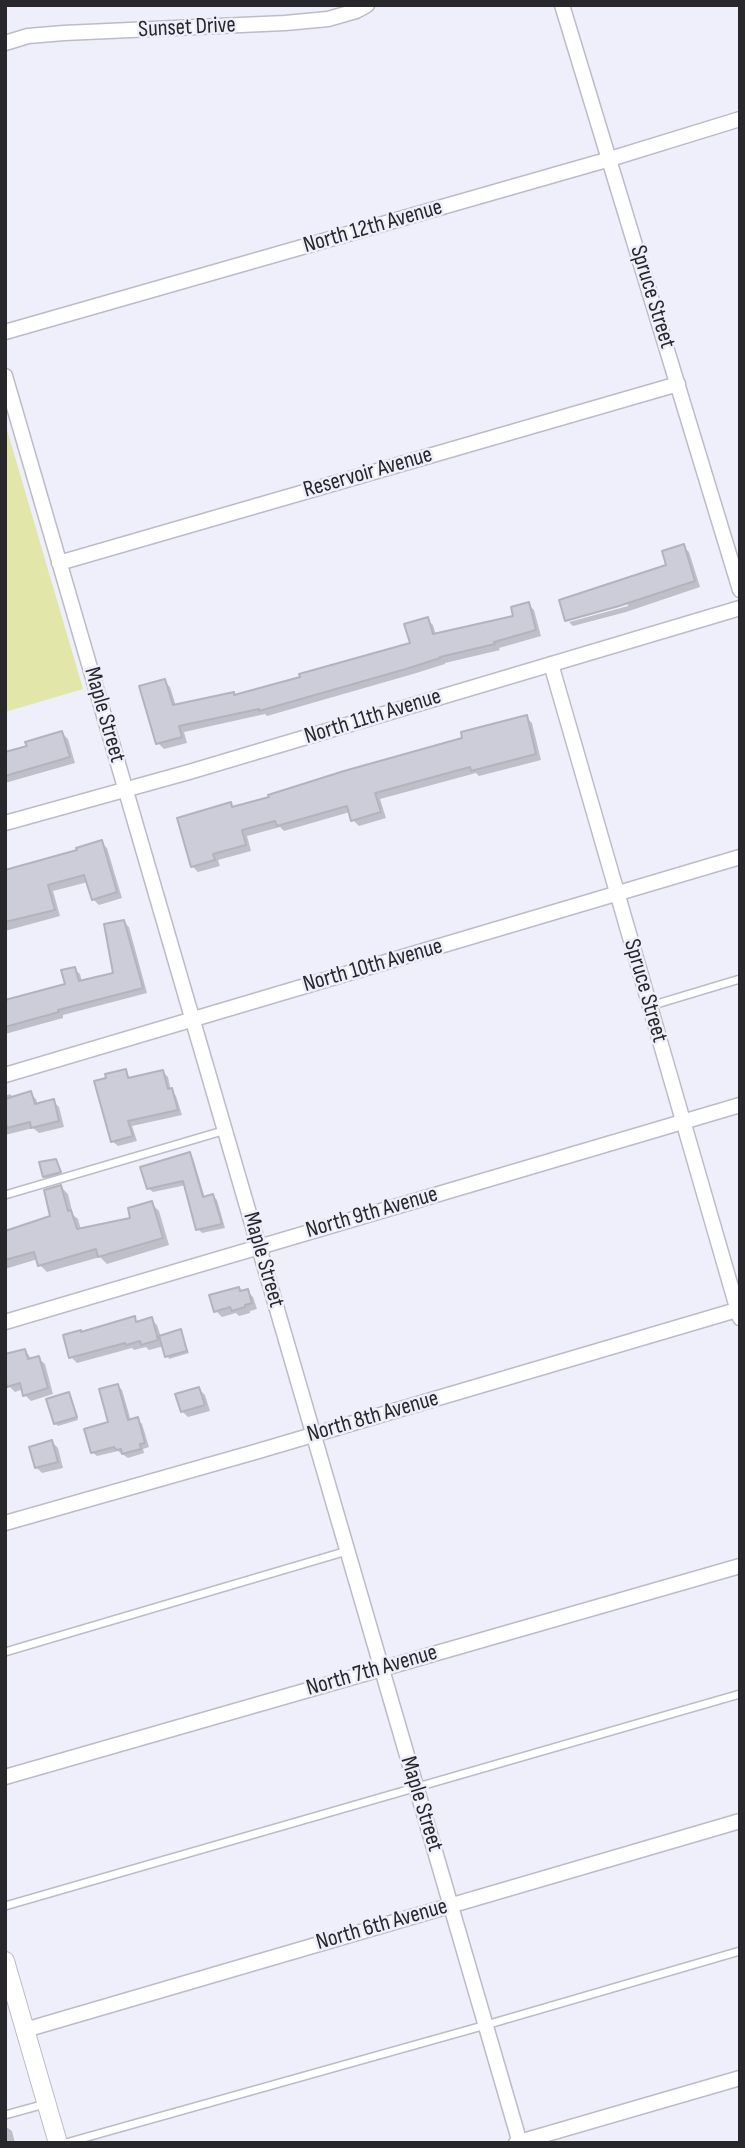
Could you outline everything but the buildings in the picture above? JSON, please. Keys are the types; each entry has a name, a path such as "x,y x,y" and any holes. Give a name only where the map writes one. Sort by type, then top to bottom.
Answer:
{"street":[{"name":"Sunset Drive","path":"5,43 28,36 64,33 328,19 367,5"},
{"name":"Spruce Street","path":"562,5 740,590"},
{"name":"North 12th Avenue","path":"5,332 610,159 740,119"},
{"name":"Maple Street","path":"5,376 519,2142"},
{"name":"Reservoir Avenue","path":"59,562 678,384"},
{"name":"North 11th Avenue","path":"5,823 740,608"},
{"name":"Spruce Street","path":"551,664 739,1313"},
{"name":"North 10th Avenue","path":"5,1074 740,857"},
{"name":"North 9th Avenue","path":"5,1322 740,1105"},
{"name":"North 8th Avenue","path":"5,1523 739,1313"},
{"name":"North 7th Avenue","path":"5,1777 740,1566"},
{"name":"North 6th Avenue","path":"25,2030 740,1821"},
{"path":"7,1973 58,2143"},
{"path":"519,2142 740,2078"}],"lane":[{"path":"649,1006 740,979"},
{"path":"5,1195 226,1130"},
{"path":"5,1652 347,1551"},
{"path":"5,1906 740,1694"},
{"path":"66,2143 740,1951"},
{"path":"5,2115 47,2104"}],"green space":[{"path":"5,423 83,689 5,712"}]}
